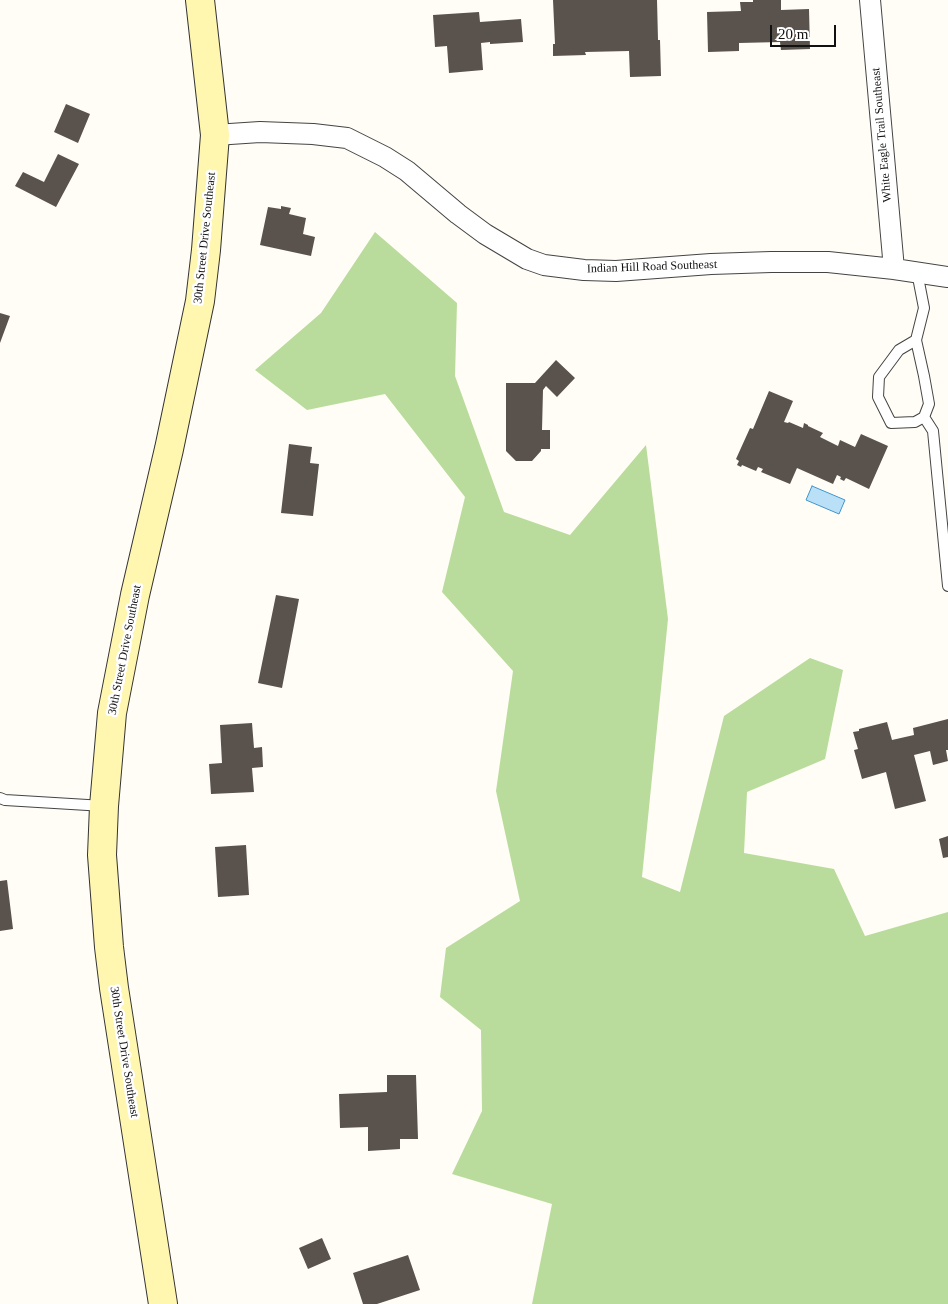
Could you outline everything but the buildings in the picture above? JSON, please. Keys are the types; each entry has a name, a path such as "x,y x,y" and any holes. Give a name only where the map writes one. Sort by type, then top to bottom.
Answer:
{"main road":[{"name":"30th Street Drive Southeast","path":"163,1304 114,988 102,855 112,713 135,595 173,432 200,300 206,250 215,135 200,0"}],"street":[{"name":"White Eagle Trail Southeast","path":"870,0 894,269"},
{"name":"Indian Hill Road Southeast","path":"215,135 260,132 312,134 347,138 385,157 407,171 485,234 527,259 544,265 584,270 616,271 719,264 828,262 948,277"}],"lane":[{"path":"916,340 899,350 879,377 878,397 891,422 915,422 924,418 929,404 916,340 924,308 918,272"},
{"path":"924,418 933,431 948,586"},
{"path":"0,798 5,800 104,806"}],"green space":[{"path":"375,232 457,303 455,376 504,512 570,535 646,445 668,619 642,877 680,892 724,716 810,658 843,670 825,759 747,792 744,853 834,869 865,936 948,912 948,1304 532,1304 552,1204 452,1174 482,1111 481,1030 440,997 446,948 520,901 496,791 513,671 442,592 465,497 385,394 307,410 255,370 321,313"}],"water":[{"path":"812,486 845,500 839,514 806,500"}]}
